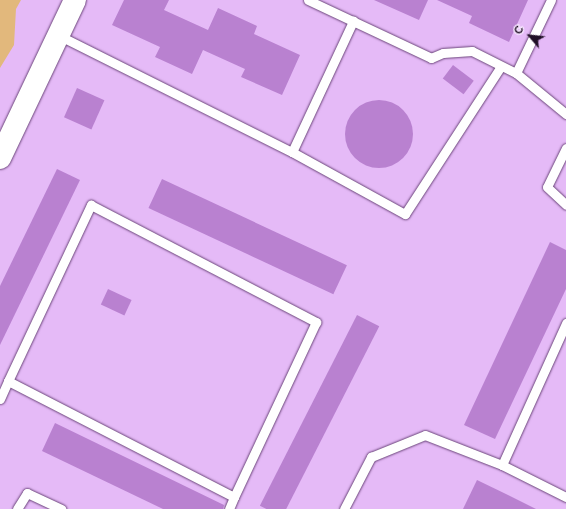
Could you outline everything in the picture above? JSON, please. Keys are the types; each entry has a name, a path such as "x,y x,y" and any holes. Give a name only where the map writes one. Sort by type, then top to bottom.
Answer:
{"street":[{"path":"0,158 75,0"}],"lane":[{"path":"308,0 431,58 444,53 472,51 516,73 566,114"},
{"path":"516,73 551,0"},
{"path":"292,152 352,21"},
{"path":"58,35 292,152 405,214 501,66"},
{"path":"566,148 547,187 566,205"},
{"path":"0,399 91,206 127,222 316,322 234,496 230,509"},
{"path":"502,465 566,323"},
{"path":"8,381 234,496"},
{"path":"344,509 371,457 425,434 502,465 566,497"},
{"path":"18,509 27,493 61,509"}],"shaded area":[{"path":"0,0 21,0 16,9 14,45 0,68"}],"building":[{"path":"124,0 169,0 164,10 208,30 218,8 257,26 254,34 300,55 282,95 241,77 245,69 203,50 192,74 155,57 160,47 112,25"},
{"path":"374,0 428,0 419,20"},
{"path":"437,0 528,0 509,42 469,23 472,16"},
{"path":"453,65 474,81 464,94 443,79"},
{"path":"77,88 104,100 91,129 64,117"},
{"path":"372,100 386,100 398,105 408,115 413,127 413,141 408,153 398,163 386,168 372,168 360,163 350,153 345,141 345,127 350,115 360,105"},
{"path":"57,169 80,180 0,345 0,286"},
{"path":"162,179 347,265 333,294 148,208"},
{"path":"550,242 566,250 566,289 495,439 464,425"},
{"path":"108,289 132,300 124,315 101,304"},
{"path":"357,315 379,326 286,509 266,509 260,506"},
{"path":"55,423 224,505 223,509 163,509 42,451"},
{"path":"477,480 508,495 536,509 463,509"}]}
